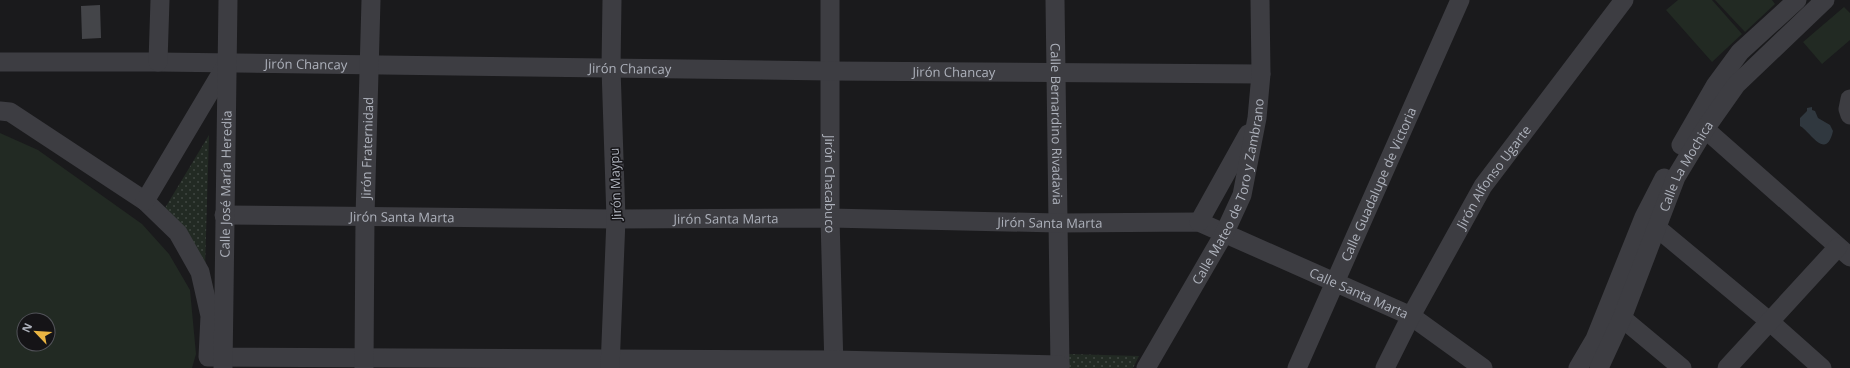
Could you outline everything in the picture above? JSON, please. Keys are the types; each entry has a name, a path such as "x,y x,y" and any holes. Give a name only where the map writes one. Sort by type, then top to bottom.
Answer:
{"street":[{"path":"158,62 160,0"},
{"name":"Calle José María Heredia","path":"224,363 224,215 228,0"},
{"name":"Jirón Fraternidad","path":"364,363 365,217 371,0"},
{"name":"Jirón Maypu","path":"610,364 616,219 611,68 612,0"},
{"name":"Jirón Chacabuco","path":"830,0 830,218 834,364"},
{"name":"Calle Bernardino Rivadavia","path":"1055,0 1060,367"},
{"name":"Calle Mateo de Toro y Zambrano","path":"1146,368 1225,232 1242,195 1256,118 1261,74 1260,0"},
{"name":"Calle Guadalupe de Victoria","path":"1297,368 1460,0"},
{"name":"Jirón Alfonso Ugarte","path":"1385,368 1411,316 1483,186 1624,0"},
{"name":"Calle La Mochica","path":"1578,368 1598,332 1644,217 1715,86 1740,52 1797,0"},
{"name":"Calle La Mochica","path":"1599,368 1622,318 1676,177 1705,129 1736,85 1825,0"},
{"name":"Jirón Chancay","path":"0,62 158,62 830,72 1261,74"},
{"path":"145,201 227,64"},
{"path":"1850,99 1848,109 1850,115"},
{"path":"0,111 10,112 145,201 178,232 200,272 210,316 208,357 224,363 834,364 1060,367"},
{"path":"1199,222 1256,118"},
{"path":"1705,129 1844,252 1769,321 1727,368"},
{"name":"Jirón Santa Marta","path":"224,215 616,219 830,218 1058,222 1199,222 1225,232"},
{"path":"1656,227 1769,321 1822,368"},
{"name":"Calle Santa Marta","path":"1225,232 1411,316 1483,368"},
{"path":"1622,318 1682,368"}],"shaded area":[{"path":"1678,0 1712,0 1742,34 1712,62 1666,10"},
{"path":"1715,0 1772,0 1775,4 1745,32"},
{"path":"1844,7 1850,13 1850,40 1822,64 1803,42"},
{"path":"1812,107 1812,110 1815,111 1818,118 1830,125 1833,131 1830,140 1826,144 1817,142 1800,126 1800,118 1807,111 1807,108"},
{"path":"0,133 38,150 142,224 169,254 190,290 196,354 192,368 0,368"},
{"path":"209,135 205,269 162,213"},
{"path":"1069,354 1139,356 1133,368 1068,368"}],"building":[{"path":"100,5 101,38 82,39 81,6"}]}
